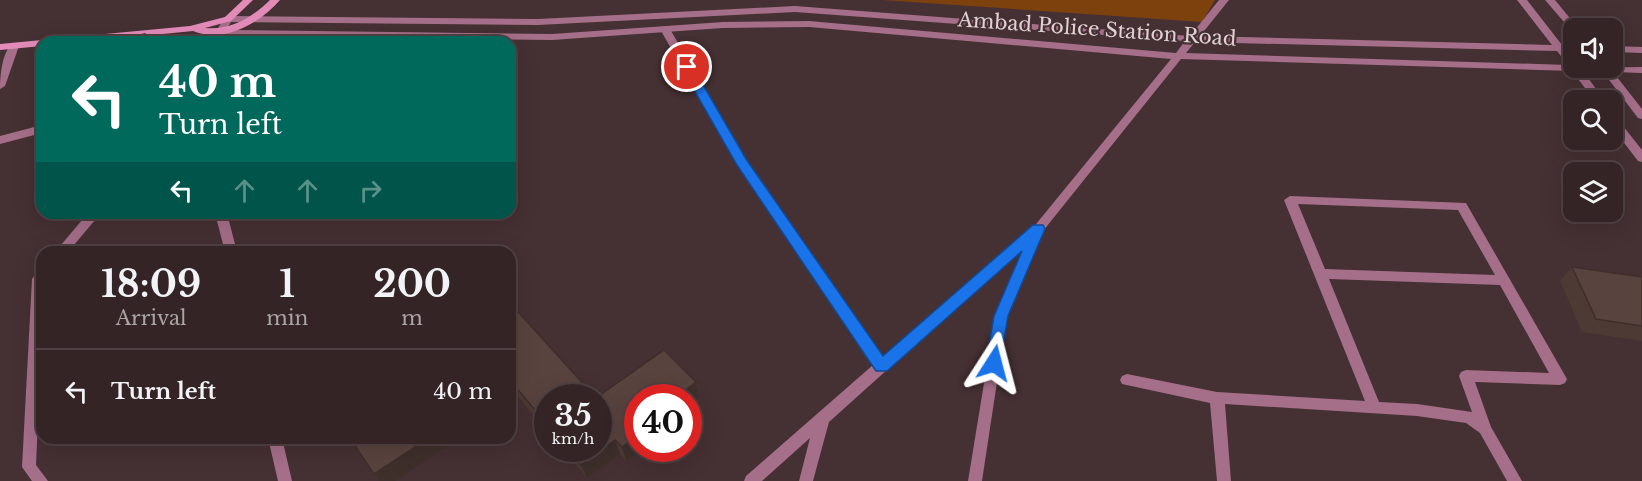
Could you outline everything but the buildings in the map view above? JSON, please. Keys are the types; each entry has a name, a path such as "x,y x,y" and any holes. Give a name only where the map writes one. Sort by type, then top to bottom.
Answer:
{"main road":[{"path":"228,19 248,0"},
{"path":"220,33 255,19 275,0"},
{"name":"Ambad Police Station Road","path":"116,36 190,29 228,19"},
{"name":"Ambad Police Station Road","path":"190,29 220,33"},
{"path":"0,47 36,44"}],"street":[{"path":"752,481 1038,229 1176,56 1224,0"},
{"path":"1522,0 1563,52"},
{"path":"1550,0 1565,18"},
{"name":"Ambad Police Station Road","path":"228,19 538,22 795,9 1192,39 1560,48"},
{"path":"217,36 228,19"},
{"name":"Ambad Police Station Road","path":"516,37 552,37 665,29 809,24 1176,56 1563,67"},
{"path":"665,29 741,162 882,367"},
{"name":"Ambad Police Station Road","path":"220,33 469,36"},
{"path":"0,87 14,46"},
{"path":"1623,49 1642,50"},
{"name":"Ambad Police Station Road","path":"1623,69 1642,70"},
{"path":"1582,78 1591,90"},
{"path":"1614,78 1642,116"},
{"path":"0,140 36,131"},
{"path":"1623,133 1642,158"},
{"path":"1375,408 1290,200 1462,207 1560,379 1466,376 1485,429 1515,481"},
{"path":"66,246 90,219"},
{"path":"223,219 229,246"},
{"path":"975,481 1001,316 1038,229"},
{"path":"1320,274 1505,280"},
{"path":"36,321 29,467 41,481"},
{"path":"1127,380 1217,398 1375,408 1469,417 1485,429"},
{"path":"1217,398 1224,481"},
{"path":"806,481 823,418"},
{"path":"276,444 285,480"}],"shaded area":[{"path":"882,0 1215,0 1202,22"}],"route":[{"path":"687,67 741,162 882,367 1038,229 1001,316 994,363"}]}
